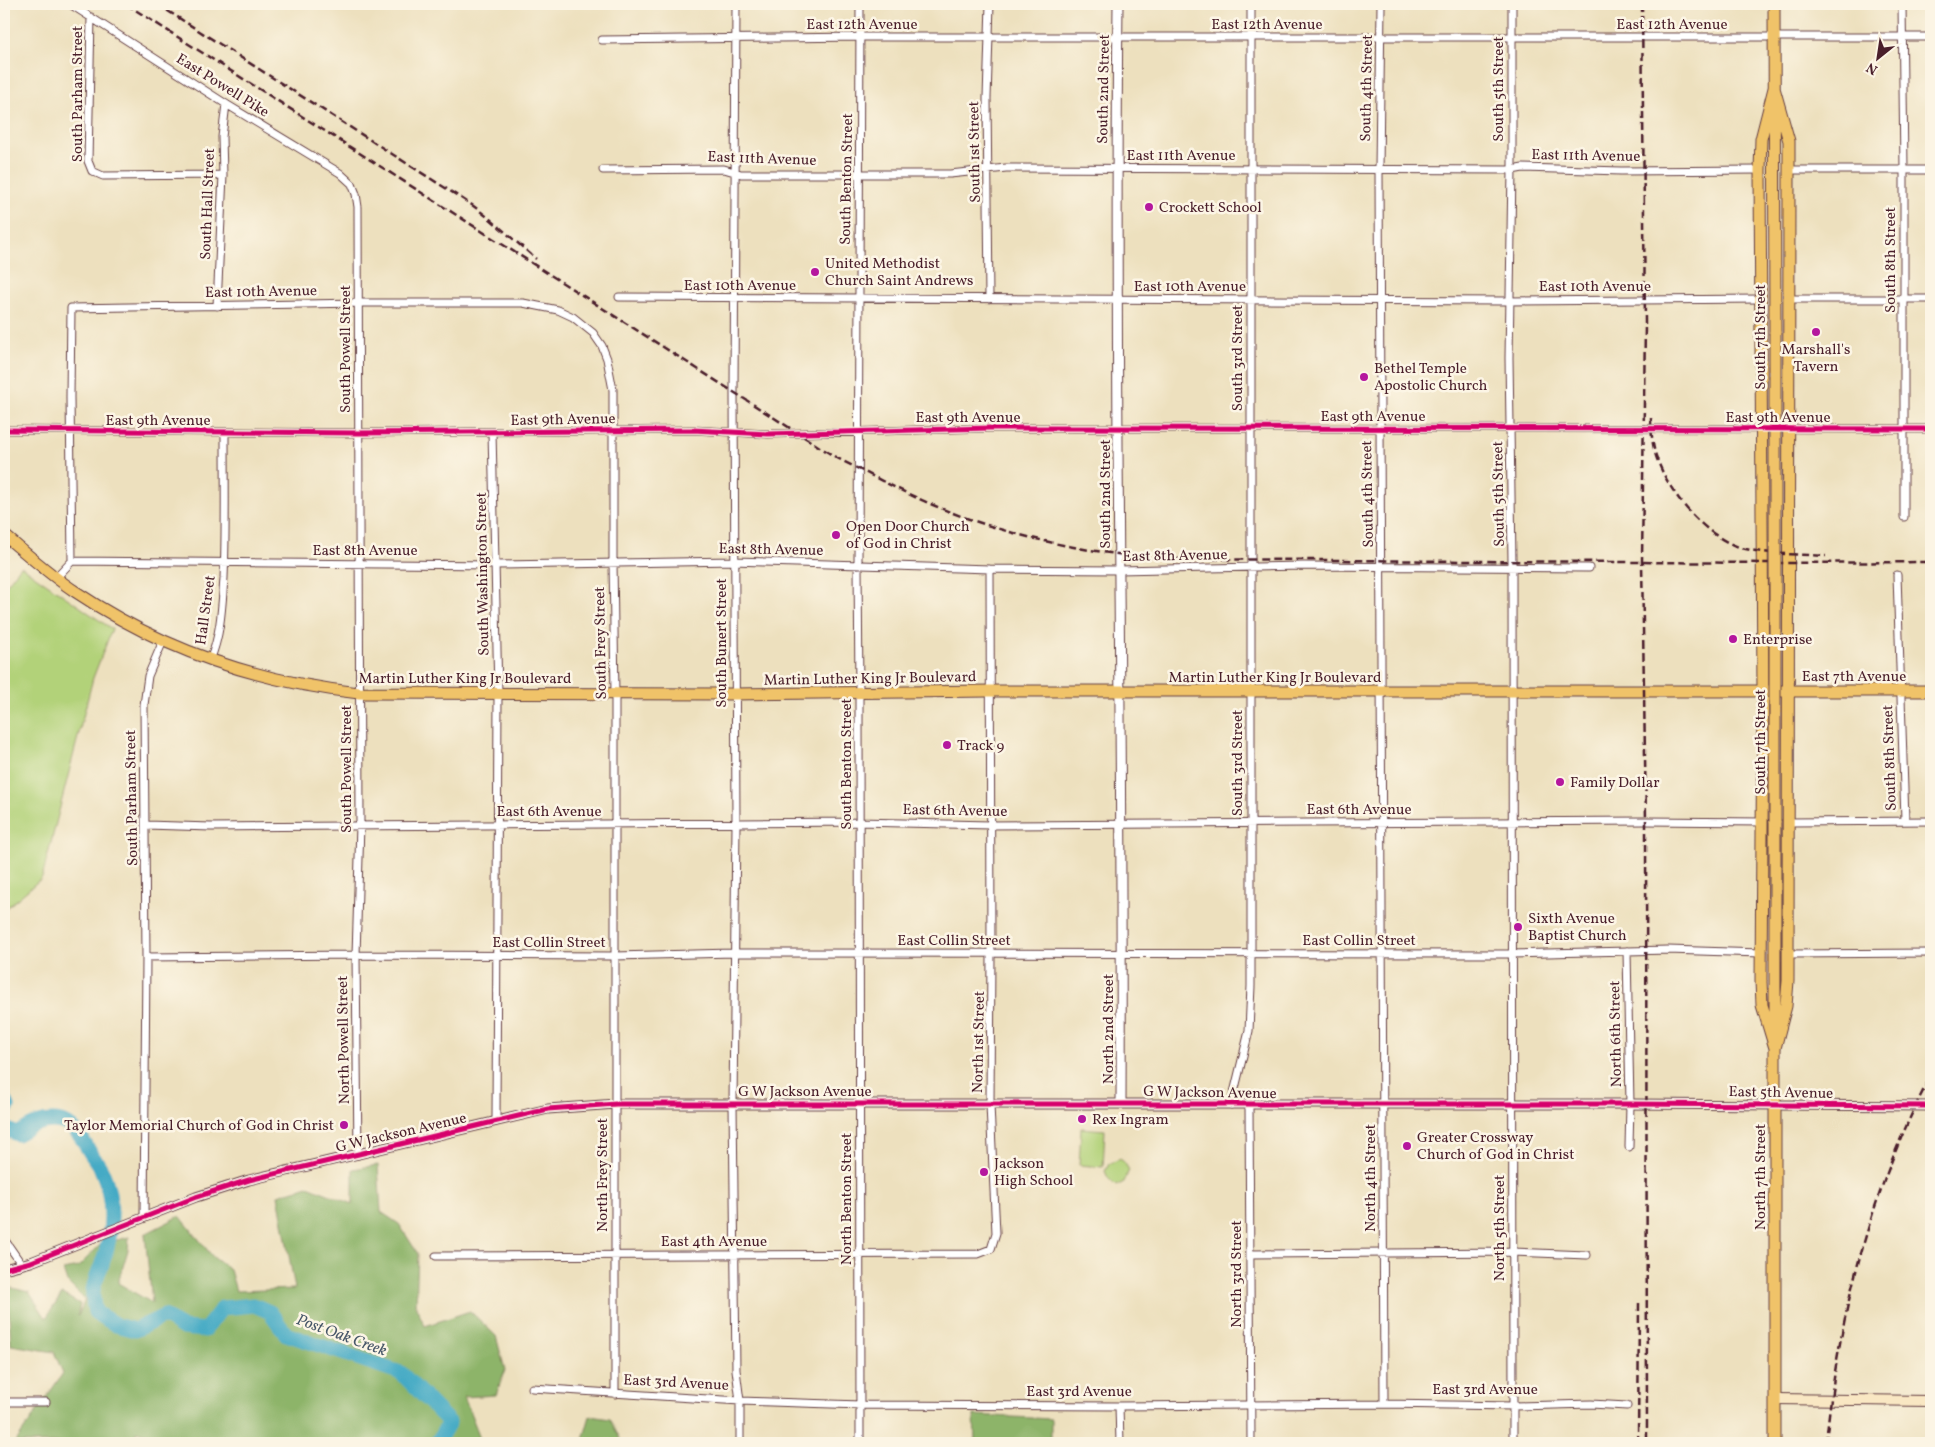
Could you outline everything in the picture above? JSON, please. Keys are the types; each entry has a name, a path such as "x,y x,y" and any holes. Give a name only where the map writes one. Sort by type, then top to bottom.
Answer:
{"main road":[{"name":"South 7th Street","path":"1774,4 1775,821"},
{"path":"1774,88 1761,139 1760,170 1763,691 1762,1006 1775,1048"},
{"path":"1774,88 1789,141 1789,954 1786,1006 1775,1048"},
{"name":"Martin Luther King Jr Boulevard","path":"4,535 56,578 100,607 163,641 210,660 277,680 359,693 735,694 990,691 1776,691"},
{"name":"East 7th Avenue","path":"1776,691 1931,691"},
{"name":"North 7th Street","path":"1775,821 1775,1443"},
{"path":"1775,1399 1931,1401"}],"street":[{"name":"East Powell Pike","path":"70,4 226,104 340,174 352,184 356,194"},
{"name":"South Bunert Street","path":"736,4 734,299 736,824 732,1104 736,1370 740,1401 740,1443"},
{"name":"South Benton Street","path":"860,4 858,298 860,954"},
{"name":"South 1st Street","path":"989,299 987,98 990,4"},
{"name":"South 2nd Street","path":"1118,4 1116,299 1122,954"},
{"name":"South 3rd Street","path":"1251,4 1251,953"},
{"name":"South 4th Street","path":"1381,4 1379,170 1382,953"},
{"name":"South 5th Street","path":"1512,4 1512,170 1509,301 1512,568 1512,954"},
{"name":"South 8th Street","path":"1902,4 1904,517"},
{"name":"South Parham Street","path":"91,17 88,162 92,171 103,176 223,175"},
{"name":"East 12th Avenue","path":"602,40 1931,37"},
{"name":"South Hall Street","path":"217,306 223,175 222,137 226,104"},
{"name":"East 11th Avenue","path":"603,170 724,169 741,174 950,174 1006,168 1760,170"},
{"path":"1789,170 1931,170"},
{"name":"South Powell Street","path":"356,194 358,207 359,303 360,825 356,954"},
{"name":"East 10th Avenue","path":"619,297 1509,301 1761,299"},
{"path":"1789,299 1931,299"},
{"name":"East 10th Avenue","path":"70,432 71,308 359,303 523,303 558,310 573,316 594,334"},
{"name":"South Frey Street","path":"594,334 607,358 612,377 616,956"},
{"name":"East 9th Avenue","path":"5,430 358,433 693,430 768,434 859,430 989,428 1931,429"},
{"path":"56,578 72,561 70,432"},
{"path":"224,563 225,432"},
{"name":"South Washington Street","path":"492,432 498,693 496,1122"},
{"name":"East 8th Avenue","path":"72,561 495,564 734,561 990,569 1119,570 1382,566 1589,568"},
{"name":"Hall Street","path":"210,660 215,648 218,630 224,563"},
{"path":"990,569 991,954"},
{"name":"South 8th Street","path":"1897,575 1905,820"},
{"name":"South Parham Street","path":"142,1218 146,957 145,689 148,676 163,641"},
{"path":"1789,822 1931,821"},
{"name":"East 6th Avenue","path":"146,825 211,827 859,822 990,825 1763,822"},
{"name":"East Collin Street","path":"146,957 356,954 616,956 733,953 1512,954 1627,951 1762,953"},
{"name":"North 6th Street","path":"1627,951 1629,1147"},
{"path":"1231,1104 1249,1031 1251,953"},
{"name":"North 4th Street","path":"1382,953 1384,1404"},
{"path":"1789,954 1931,953"},
{"name":"North Powell Street","path":"356,954 358,1155"},
{"name":"North Benton Street","path":"860,954 860,1443"},
{"name":"North 1st Street","path":"991,954 990,1105 996,1234 991,1249"},
{"name":"North 2nd Street","path":"1121,1103 1122,954"},
{"name":"North 5th Street","path":"1512,954 1513,1443"},
{"name":"North Frey Street","path":"615,1394 616,956"},
{"name":"G W Jackson Avenue","path":"4,1269 22,1265 196,1197 249,1180 548,1109 616,1104 1630,1104"},
{"name":"East 5th Avenue","path":"1630,1104 1931,1106"},
{"name":"North 3rd Street","path":"1249,1105 1252,1443"},
{"path":"4,1239 22,1265"},
{"name":"East 4th Avenue","path":"436,1256 978,1254 991,1249"},
{"path":"1250,1254 1513,1252 1587,1255"},
{"name":"East 3rd Avenue","path":"532,1388 740,1401 861,1405 1384,1404 1514,1406 1570,1404 1627,1406"},
{"path":"4,1402 46,1402"},
{"path":"1119,1406 1120,1443"}],"green space":[{"path":"21,566 112,629 93,678 42,878 4,910 4,588"},
{"path":"1081,1128 1105,1130 1103,1167 1079,1165"},
{"path":"1120,1159 1129,1170 1124,1182 1116,1186 1108,1178 1105,1171 1109,1164"},
{"path":"378,1165 381,1212 399,1224 418,1254 416,1307 425,1326 470,1311 496,1336 505,1370 496,1395 464,1397 479,1435 479,1443 163,1443 154,1436 136,1431 136,1443 15,1443 63,1373 54,1352 11,1345 9,1312 4,1305 4,1286 29,1292 46,1318 62,1294 80,1304 78,1316 85,1300 67,1282 63,1270 78,1267 101,1244 129,1237 128,1250 118,1283 152,1303 145,1234 180,1216 213,1257 230,1270 236,1291 295,1289 278,1195 308,1186 353,1204 353,1169"},
{"path":"974,1415 1051,1419 1051,1443 975,1443"},
{"path":"590,1416 610,1419 622,1443 586,1443 583,1440"}],"waterway":[{"name":"Post Oak Creek","path":"4,1097 8,1106 4,1113"},
{"name":"Post Oak Creek","path":"4,1128 17,1134 33,1125 45,1122 54,1121 68,1124 79,1134 102,1171 109,1194 111,1218 106,1253 94,1287 95,1312 116,1325 135,1330 164,1316 183,1328 205,1330 222,1308 254,1305 270,1312 286,1334 401,1373 449,1422 437,1443"}],"railway":[{"path":"126,4 837,458 921,500 991,526 1082,549 1174,559 1776,563 1931,562"},
{"path":"157,4 472,205 536,259"},
{"path":"1642,4 1645,323 1642,561 1646,821 1647,1443"},
{"path":"1651,418 1652,437 1662,470 1678,498 1701,524 1714,534 1742,548 1773,553 1826,556"},
{"path":"1826,1443 1839,1350 1848,1302 1860,1255 1891,1162 1931,1076"},
{"path":"1638,1443 1639,1302"}],"cycle path":[{"path":"5,430 358,433 693,430 768,434 989,428 1931,429"},
{"path":"4,1269 31,1262 196,1197 249,1180 548,1109 616,1104 1630,1104 1931,1106"}],"place":[{"name":"Crockett School","path":"1149,207"},
{"name":"United Methodist Church Saint Andrews","path":"815,272"},
{"name":"Marshall's Tavern","path":"1816,332"},
{"name":"Bethel Temple Apostolic Church","path":"1364,377"},
{"name":"Open Door Church of God in Christ","path":"836,535"},
{"name":"Enterprise","path":"1733,639"},
{"name":"Track 9","path":"947,745"},
{"name":"Family Dollar","path":"1560,782"},
{"name":"Sixth Avenue Baptist Church","path":"1518,927"},
{"name":"Rex Ingram","path":"1082,1119"},
{"name":"Taylor Memorial Church of God in Christ","path":"344,1125"},
{"name":"Greater Crossway Church of God in Christ","path":"1407,1146"},
{"name":"Jackson High School","path":"984,1172"}]}
